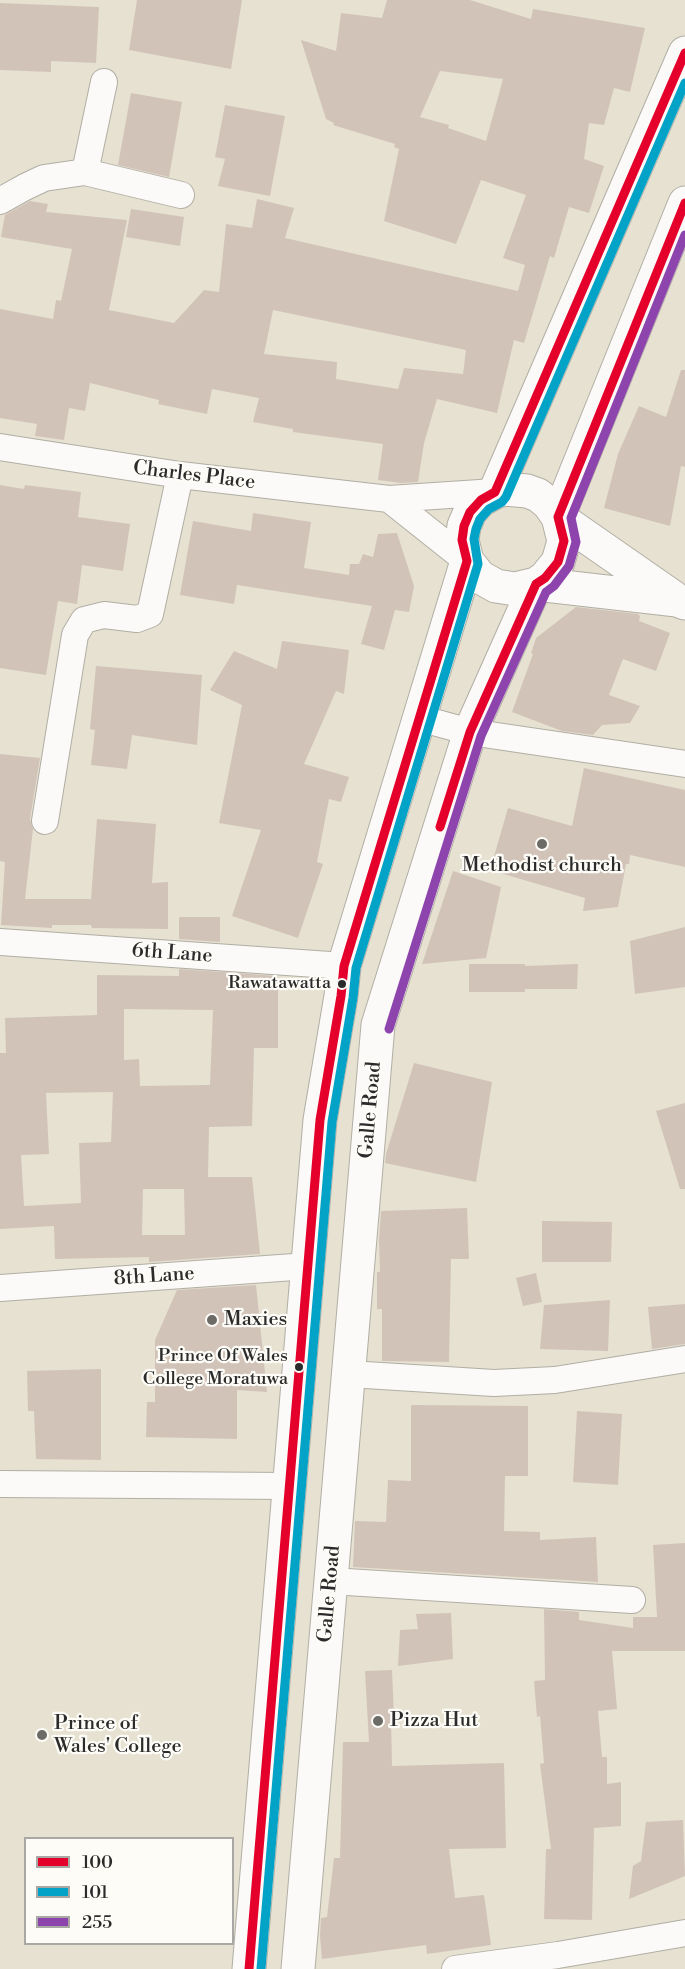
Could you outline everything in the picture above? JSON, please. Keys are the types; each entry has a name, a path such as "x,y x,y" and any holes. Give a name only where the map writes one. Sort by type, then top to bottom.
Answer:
{"main road":[{"path":"495,492 685,53"},
{"path":"558,517 685,203"},
{"path":"505,489 527,490 549,504 558,517 681,601 536,584 515,589 496,586 480,577 467,561 462,540 464,526 470,513 481,500 495,492 505,489"},
{"name":"Galle Road","path":"298,1969 378,1025 470,732 536,584 552,570 561,553 564,541 558,517"},
{"path":"249,1969 320,1120 344,966 467,561"}],"street":[{"path":"85,172 104,82"},
{"path":"0,201 44,178 85,172 181,195"},
{"name":"Charles Place","path":"0,447 180,475 389,499 495,492"},
{"path":"45,821 75,635 84,620 104,615 137,619 150,614 180,475"},
{"path":"389,499 467,561"},
{"path":"419,718 470,732 685,764"},
{"name":"6th Lane","path":"0,942 344,966"},
{"name":"8th Lane","path":"0,1288 308,1266"},
{"path":"349,1374 494,1383 545,1381 602,1374 685,1359"},
{"path":"0,1484 289,1485"},
{"path":"331,1581 632,1600"},
{"path":"455,1969 559,1962 685,1933"}],"building":[{"path":"137,0 242,0 231,69 129,50"},
{"path":"387,0 470,0 531,19 533,9 645,28 630,92 614,88 604,125 589,123 584,159 604,166 589,213 569,207 554,258 550,256 524,343 514,340 497,413 437,399 424,443 418,482 401,483 378,480 383,444 293,432 293,429 253,422 259,398 212,389 207,414 158,404 159,400 90,383 85,411 69,408 64,440 35,436 37,424 0,418 0,309 53,319 56,300 61,301 72,249 1,237 5,215 30,201 48,204 46,212 127,220 109,310 174,323 204,290 219,292 226,224 252,228 257,199 294,208 285,238 518,291 525,265 503,258 526,195 481,180 456,244 384,221 399,149 394,147 395,144 333,125 334,123 326,119 301,40 336,51 341,13 382,18","holes":["440,71 503,79 486,141 448,128 449,125 420,117","273,310 466,350 463,374 404,368 398,389 336,379 337,362 264,354"]},
{"path":"0,3 99,7 96,63 51,61 51,72 0,70"},
{"path":"131,93 182,102 169,177 118,165"},
{"path":"225,105 285,116 270,196 218,186 225,159 215,157"},
{"path":"131,209 184,217 180,246 126,237"},
{"path":"681,370 685,370 685,467 681,466 670,526 604,508 618,454 639,406 666,417"},
{"path":"0,485 24,489 25,485 81,492 78,517 130,524 123,571 82,565 77,604 58,601 46,675 0,668"},
{"path":"253,513 311,522 304,568 349,575 350,564 359,564 363,554 373,557 378,534 397,533 414,586 409,612 395,610 384,650 361,644 372,606 237,585 234,604 180,595 193,521 251,531"},
{"path":"576,607 638,614 639,621 670,633 656,671 623,659 609,695 640,706 630,723 602,725 593,735 562,731 512,712 533,654 531,653 536,638"},
{"path":"282,641 349,650 344,694 336,691 304,764 349,777 341,802 329,799 317,862 323,864 298,938 232,916 261,830 219,823 242,705 210,690 234,651 277,669"},
{"path":"96,666 202,675 197,745 132,735 127,769 91,765 95,730 90,729"},
{"path":"0,754 40,758 30,819 33,829 25,899 91,899 97,819 156,824 152,883 168,882 168,929 92,928 91,925 52,925 52,928 1,925 5,862 0,861"},
{"path":"584,768 685,790 685,867 630,855 629,864 626,864 618,907 583,911 585,898 490,870 508,808 572,826"},
{"path":"453,871 501,887 486,958 422,964"},
{"path":"179,917 220,917 220,942 179,939"},
{"path":"685,927 685,987 635,994 630,941"},
{"path":"469,964 525,964 525,966 578,964 577,989 469,992"},
{"path":"179,969 278,976 278,1048 254,1048 252,1126 209,1127 208,1177 252,1177 260,1254 149,1262 149,1257 55,1259 54,1226 0,1229 0,1053 6,1053 5,1018 97,1015 97,975 179,976","holes":["124,1009 213,1010 210,1085 140,1086 139,1059 124,1060","113,1092 111,1142 79,1143 81,1203 24,1206 21,1155 49,1154 46,1093","143,1189 184,1189 185,1235 142,1235"]},
{"path":"414,1063 492,1082 476,1182 385,1163"},
{"path":"685,1103 685,1189 680,1189 656,1111"},
{"path":"467,1208 469,1259 451,1259 449,1362 382,1361 382,1309 377,1309 381,1211"},
{"path":"542,1221 612,1222 611,1262 542,1262"},
{"path":"536,1273 542,1302 523,1306 516,1278"},
{"path":"256,1285 267,1392 237,1390 237,1439 146,1437 147,1402 155,1402 155,1340 177,1290"},
{"path":"610,1300 608,1351 540,1349 544,1305"},
{"path":"685,1304 685,1344 652,1349 648,1307"},
{"path":"101,1369 101,1460 36,1459 34,1411 28,1411 27,1371"},
{"path":"411,1405 528,1406 528,1476 505,1476 504,1531 540,1532 540,1540 596,1537 598,1582 353,1567 355,1521 386,1522 388,1480 411,1481"},
{"path":"577,1411 622,1414 618,1485 573,1482"},
{"path":"685,1543 685,1651 612,1651 617,1709 598,1711 602,1757 607,1757 607,1784 621,1782 621,1826 594,1828 592,1920 544,1919 546,1849 551,1849 540,1764 544,1763 540,1716 537,1717 534,1681 545,1680 544,1609 579,1612 579,1620 633,1628 633,1617 657,1617 653,1545"},
{"path":"451,1613 453,1659 398,1666 400,1630 418,1629 416,1614"},
{"path":"392,1670 394,1717 391,1717 392,1766 504,1763 506,1848 449,1849 455,1898 484,1895 491,1945 427,1954 426,1945 322,1959 321,1918 327,1917 334,1858 340,1858 343,1742 369,1742 365,1671"},
{"path":"683,1820 685,1876 629,1899 633,1866 641,1861 646,1822"}],"transit line":[{"name":"100","path":"249,1969 320,1120 344,966 467,561 462,540 464,526 470,512 481,500 495,492 685,53"},
{"name":"101","path":"261,1969 332,1122 356,968 478,564 474,539 476,529 480,519 489,509 506,497 685,83"},
{"name":"100","path":"440,827 470,732 536,584 545,578 558,562 564,541 558,517 685,203"},
{"name":"255","path":"389,1029 481,736 546,592 554,586 569,566 576,542 571,518 685,235"}],"place":[{"name":"Methodist church","path":"542,844"},
{"name":"Rawatawatta","path":"342,984"},
{"name":"Maxies","path":"212,1320"},
{"name":"Prince Of Wales College Moratuwa","path":"299,1367"},
{"name":"Pizza Hut","path":"378,1721"},
{"name":"Prince of Wales' College","path":"42,1735"}]}
